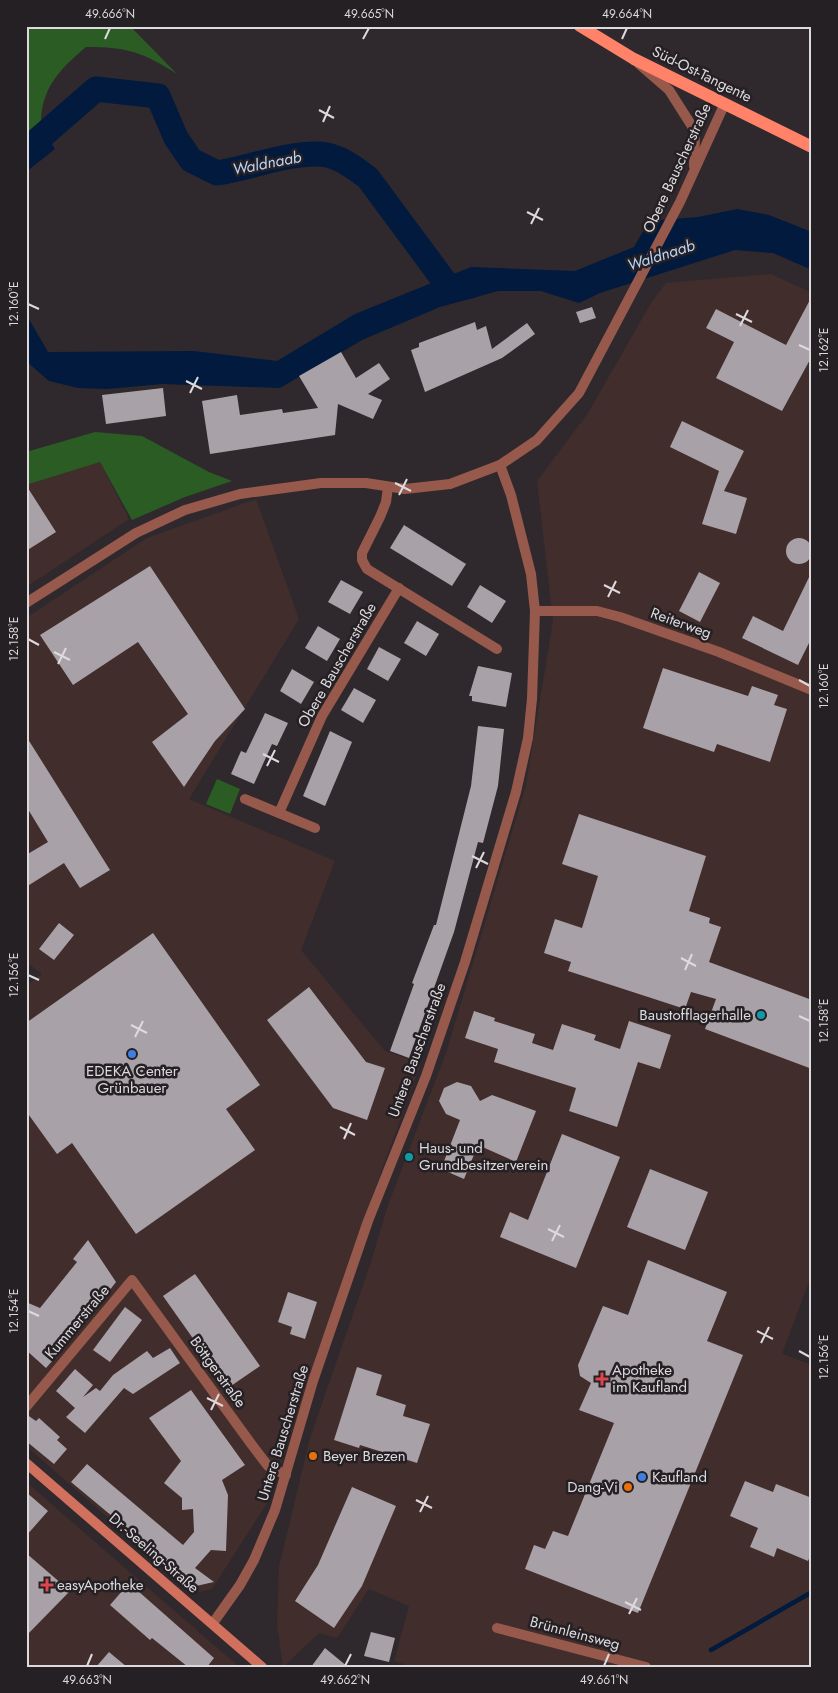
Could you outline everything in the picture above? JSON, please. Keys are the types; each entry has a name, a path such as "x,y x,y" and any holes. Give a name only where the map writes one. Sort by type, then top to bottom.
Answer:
{"main road":[{"name":"Süd-Ost-Tangente","path":"580,26 634,59 725,102 812,147"},
{"name":"Dr.-Seeling-Straße","path":"26,1463 214,1623 262,1667"}],"street":[{"path":"634,59 669,90 695,131 693,172"},
{"name":"Obere Bauscherstraße","path":"26,603 136,533 186,510 240,494 321,483 366,483 405,489 450,484 500,465 537,440 574,400 625,309 672,217 725,102"},
{"name":"Untere Bauscherstraße","path":"214,1623 254,1560 275,1510 313,1381 368,1221 426,1076 465,962 516,792 528,738 532,699 535,611 528,566 511,495 500,465"},
{"path":"388,487 386,502 362,552 362,560 367,568 497,649"},
{"name":"Obere Bauscherstraße","path":"279,813 322,716 400,588"},
{"name":"Reiterweg","path":"535,611 597,611 620,616 719,652 812,690"},
{"path":"245,799 315,828"},
{"name":"Böttgerstraße","path":"132,1280 268,1466 286,1475"},
{"name":"Kummerstraße","path":"26,1407 132,1280"},
{"name":"Brünnleinsweg","path":"497,1628 646,1667"}],"shaded area":[{"path":"771,274 812,293 812,1274 782,1354 812,1365 812,1667 413,1667 394,1661 409,1606 369,1589 337,1638 319,1633 283,1667 277,1624 279,1567 310,1438 370,1265 388,1205 446,1053 526,785 553,621 537,481 588,413 651,303 666,283"},
{"path":"100,462 129,519 26,587 26,485"},
{"path":"256,499 299,619 189,799 335,861 301,950 385,1051 421,1063 358,1235 269,1500 212,1589 194,1593 26,1446 26,986 42,974 26,962 26,618 147,538"},
{"path":"26,1482 239,1667 26,1667"}],"green space":[{"path":"26,26 130,26 177,74 134,52 113,48 86,47 67,64 53,81 44,102 41,127 26,138"},
{"path":"95,432 142,436 209,472 232,481 185,497 132,520 100,462 26,485 26,452"},
{"path":"217,779 240,789 230,814 206,804"}],"water":[{"path":"41,127 55,149 26,172 26,138"},
{"path":"737,209 769,215 812,232 812,270 773,253 735,250 600,293 579,303 541,291 498,291 440,307 362,340 280,388 163,384 107,389 78,388 49,381 26,361 26,314 48,352 194,351 277,361 355,314 471,267 575,271 634,247 649,221 698,217"}],"building":[{"path":"812,296 812,356 782,411 716,378 734,342 706,328 716,309 786,345"},
{"path":"592,307 596,318 580,323 576,312"},
{"path":"475,322 477,330 486,326 492,349 527,323 535,334 502,358 425,392 411,350 419,347 419,343"},
{"path":"341,352 356,378 379,363 390,379 368,394 382,400 373,419 338,404 335,435 210,454 202,401 237,395 240,415 282,409 283,413 318,408 299,376"},
{"path":"163,388 166,416 106,424 102,395"},
{"path":"682,421 744,451 724,491 747,498 736,534 702,524 719,471 670,447"},
{"path":"26,485 56,532 26,551"},
{"path":"404,525 466,564 452,586 390,548"},
{"path":"799,538 808,542 812,551 808,560 799,564 790,560 786,551 790,542"},
{"path":"150,566 245,709 215,741 184,787 152,742 188,714 138,642 73,685 40,635"},
{"path":"812,571 812,637 798,665 742,638 753,616 783,631"},
{"path":"699,572 720,583 700,622 679,611"},
{"path":"341,580 363,592 350,614 328,602"},
{"path":"480,585 506,601 492,623 467,607"},
{"path":"417,621 439,634 426,656 404,643"},
{"path":"318,626 340,639 327,661 305,648"},
{"path":"379,647 401,659 388,681 367,669"},
{"path":"478,666 512,673 506,707 472,701 472,696 469,696"},
{"path":"663,668 748,696 752,686 778,695 774,705 787,709 770,762 717,744 714,752 643,728"},
{"path":"292,669 314,682 301,704 280,691"},
{"path":"354,688 376,700 363,723 341,710"},
{"path":"265,713 288,723 277,746 272,744 254,784 231,774 241,751 246,753"},
{"path":"478,726 504,729 498,786 483,843 478,842 454,932 409,1058 390,1051 414,984 412,983 434,925 436,925 471,786"},
{"path":"330,731 352,742 325,806 303,796"},
{"path":"26,736 110,870 80,888 64,863 26,887 26,855 48,842 26,806"},
{"path":"579,814 706,856 689,911 710,918 709,923 721,927 709,962 812,1000 812,1069 705,1029 716,999 691,992 685,1009 568,971 571,962 544,953 555,919 582,928 598,876 562,864"},
{"path":"59,923 74,935 54,960 39,949"},
{"name":"EDEKA Center Grünbauer","path":"153,933 260,1085 226,1109 255,1150 136,1234 72,1143 57,1154 26,1111 26,1023"},
{"path":"309,987 366,1062 385,1068 367,1120 333,1108 267,1020"},
{"path":"474,1011 495,1018 494,1021 535,1034 532,1043 553,1050 562,1024 596,1035 594,1040 620,1049 629,1021 671,1035 660,1069 638,1062 617,1127 569,1111 576,1088 494,1062 498,1049 465,1038"},
{"path":"457,1082 471,1086 480,1101 492,1095 536,1111 516,1162 478,1145 464,1179 441,1169 460,1120 446,1114 439,1101 444,1088"},
{"path":"562,1134 620,1157 576,1268 500,1237 510,1212 528,1220"},
{"path":"650,1169 708,1192 685,1250 627,1227"},
{"path":"88,1240 116,1282 75,1335 46,1368 26,1350 26,1302 40,1308 77,1262 73,1259"},
{"name":"Kaufland","path":"648,1260 727,1292 707,1341 743,1355 638,1613 525,1569 534,1545 545,1549 553,1531 568,1536 614,1423 579,1410 591,1383 580,1376 578,1365 603,1306 628,1315"},
{"path":"195,1274 260,1366 228,1388 163,1296"},
{"path":"288,1292 317,1302 305,1339 290,1334 292,1327 278,1322"},
{"path":"125,1307 142,1320 110,1362 93,1350"},
{"path":"170,1348 180,1363 133,1394 124,1388 85,1433 66,1417 75,1408 56,1391 75,1369 93,1385 83,1397 96,1388 100,1391 113,1375 147,1351 153,1358"},
{"path":"357,1367 382,1375 376,1395 406,1405 403,1416 430,1424 417,1463 360,1445 359,1448 334,1440"},
{"path":"191,1390 245,1465 222,1480 228,1495 226,1551 211,1550 195,1568 214,1582 196,1586 71,1482 87,1464 183,1545 194,1532 193,1509 182,1510 182,1498 164,1483 181,1461 149,1418"},
{"path":"26,1414 36,1421 39,1418 60,1437 57,1440 67,1449 54,1464 26,1441"},
{"path":"745,1481 773,1492 776,1484 812,1498 812,1551 808,1561 777,1548 774,1557 750,1547 758,1528 730,1516"},
{"path":"352,1487 396,1506 362,1586 334,1628 295,1601 318,1565"},
{"path":"26,1492 48,1511 26,1536"},
{"path":"26,1553 70,1591 26,1636"},
{"path":"129,1583 214,1658 207,1667 188,1667 152,1638 150,1640 110,1605"},
{"path":"371,1632 395,1638 389,1662 364,1656"},
{"path":"325,1648 348,1667 311,1667"},
{"path":"109,1652 127,1667 96,1667"}],"waterway":[{"name":"Waldnaab","path":"26,150 96,89 158,96 176,138 191,160 217,173 307,154 327,155 358,170 368,178 451,290 470,286"},
{"path":"711,1650 812,1592"}],"place":[{"name":"Baustofflagerhalle","path":"761,1015"},
{"name":"EDEKA Center Grünbauer","path":"132,1054"},
{"name":"Haus- und Grundbesitzerverein","path":"409,1157"},
{"name":"Apotheke im Kaufland","path":"602,1379"},
{"name":"Beyer Brezen","path":"313,1456"},
{"name":"Kaufland","path":"642,1477"},
{"name":"Dang-Vi","path":"628,1487"},
{"name":"easyApotheke","path":"47,1585"}]}
